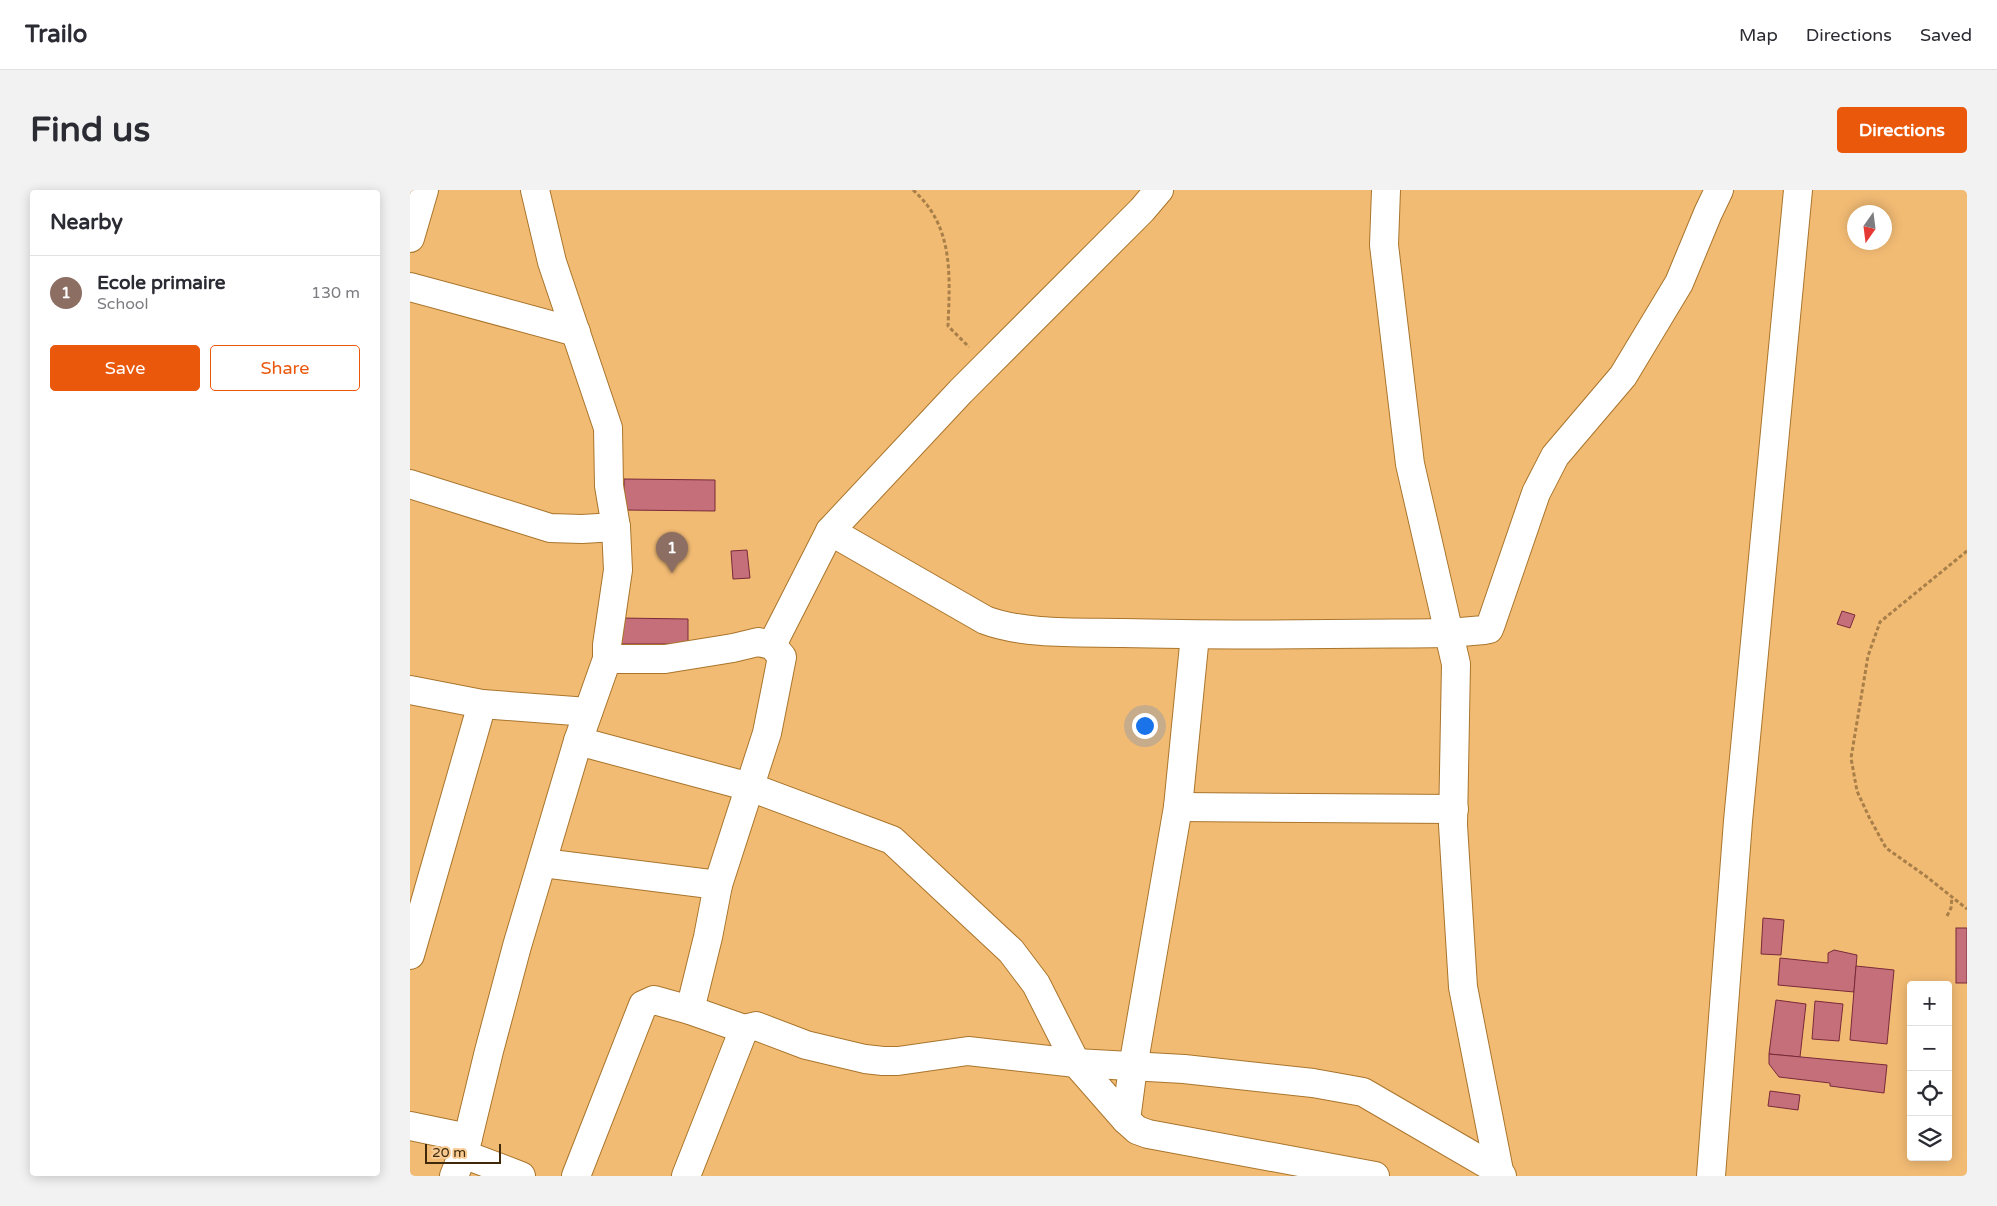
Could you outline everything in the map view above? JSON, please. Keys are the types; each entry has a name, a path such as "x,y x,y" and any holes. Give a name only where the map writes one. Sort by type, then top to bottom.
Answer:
{"street":[{"path":"410,238 424,190"},
{"path":"461,1156 496,1022 578,740 607,659 607,644 618,570 616,527 609,486 608,428 552,262 535,190"},
{"path":"772,645 830,530 986,365 1142,210 1159,190"},
{"path":"1386,190 1384,245 1410,464 1456,664 1453,825 1463,987 1500,1174"},
{"path":"830,530 985,620 1009,628 1069,632 1195,635 1449,633 1484,630 1489,628 1536,493 1555,456 1623,376 1679,283 1719,190"},
{"path":"1711,1176 1738,821 1798,190"},
{"path":"410,287 576,332"},
{"path":"410,484 550,528 616,527"},
{"path":"1126,1120 1133,1067 1178,807 1195,635"},
{"path":"607,659 665,658 733,648 758,642 772,645 782,658 767,733 718,885 708,937 690,1010"},
{"path":"410,690 482,704 588,712"},
{"path":"410,955 482,704"},
{"path":"578,740 750,787 892,840 1011,951 1036,984 1076,1063 1137,1130 1148,1134 1375,1176"},
{"path":"1178,807 1454,809"},
{"path":"543,863 718,885"},
{"path":"576,1176 643,1005 654,1000 690,1010 744,1030 756,1026 806,1045 865,1059 898,1061 968,1051 1076,1063 1184,1069 1313,1083 1362,1092 1500,1174"},
{"path":"686,1176 744,1030"},
{"path":"410,1126 461,1156 521,1176"}],"path":[{"path":"913,190 926,202 941,227 950,273 948,326 986,365"},
{"path":"1967,551 1880,622 1868,656 1851,758 1857,791 1886,848 1967,909"},
{"path":"1946,916 1951,908 1952,896"}],"building":[{"path":"624,479 715,480 715,511 624,510"},
{"path":"747,550 750,578 733,579 731,551"},
{"path":"1842,611 1855,615 1850,628 1837,624"},
{"path":"620,618 688,619 688,644 620,644"},
{"path":"1763,918 1784,920 1781,955 1761,954"},
{"path":"1956,928 1967,928 1967,983 1956,983"},
{"path":"1834,950 1857,955 1854,992 1778,985 1780,958 1828,963 1828,953"},
{"path":"1856,966 1894,970 1887,1044 1850,1040"},
{"path":"1776,1000 1806,1004 1800,1057 1769,1054"},
{"path":"1815,1001 1843,1004 1839,1041 1812,1039"},
{"path":"1769,1054 1887,1065 1884,1093 1830,1086 1830,1083 1779,1077 1769,1064"},
{"path":"1770,1091 1800,1095 1798,1110 1768,1106"}],"place":[{"name":"Ecole primaire","path":"672,573"}]}
